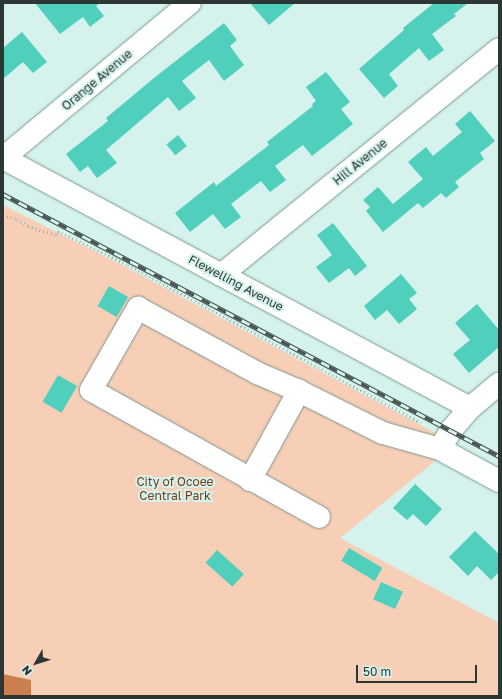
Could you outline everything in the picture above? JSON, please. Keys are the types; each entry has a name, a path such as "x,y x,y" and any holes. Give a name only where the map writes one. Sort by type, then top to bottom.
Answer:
{"street":[{"name":"Orange Avenue","path":"3,158 190,3"},
{"name":"Hill Avenue","path":"221,275 499,49"},
{"name":"Flewelling Avenue","path":"3,158 470,408"},
{"path":"319,517 250,480 91,390 138,308 257,373 299,391 383,433 444,443 499,481"},
{"path":"444,443 451,430 470,408 499,384"},
{"path":"250,480 299,391"}],"path":[{"path":"3,215 17,219 28,226 56,235 58,231 128,265 444,443"}],"green space":[{"name":"City of Ocoee Central Park","path":"3,205 122,265 456,444 340,538 499,623 499,696 15,696 3,681"}],"shaded area":[{"path":"3,674 31,680 31,696 3,696"}],"building":[{"path":"35,3 100,3 96,6 104,16 90,27 83,17 60,34"},
{"path":"250,3 295,3 269,25"},
{"path":"434,3 468,3 454,14 456,16 432,34 444,50 429,61 419,48 389,74 398,86 384,98 359,69 404,30 403,28"},
{"path":"224,23 237,40 230,46 244,65 224,81 209,60 182,81 196,98 179,111 168,97 106,150 117,163 97,178 88,166 80,172 66,154 108,121 106,118 154,78"},
{"path":"22,32 47,62 33,73 23,62 3,79 3,48"},
{"path":"326,72 350,102 341,109 353,124 312,156 303,145 275,166 286,180 270,192 261,181 231,204 241,217 225,229 213,214 190,232 175,213 214,182 216,186 269,145 267,142 313,106 312,104 316,101 306,87"},
{"path":"470,111 495,141 480,153 484,159 455,182 459,187 446,198 441,193 423,208 418,203 383,232 366,211 370,207 363,200 378,187 393,204 423,179 408,162 426,147 433,156 462,132 455,124"},
{"path":"178,135 187,146 175,155 166,144"},
{"path":"333,223 367,266 355,276 349,268 329,283 316,267 332,255 317,235"},
{"path":"401,274 417,293 409,299 417,309 399,324 387,310 375,320 364,306"},
{"path":"109,286 128,297 117,317 98,306"},
{"path":"477,304 499,330 499,347 469,373 453,354 470,340 455,323"},
{"path":"58,375 77,386 62,413 42,402"},
{"path":"415,484 442,509 426,526 413,514 407,520 393,508"},
{"path":"475,531 499,554 499,572 491,580 477,566 468,576 449,557"},
{"path":"349,548 382,568 375,581 341,561"},
{"path":"217,550 244,574 232,587 206,563"},
{"path":"381,582 403,592 395,609 373,599"}],"railway":[{"path":"3,194 499,456"}]}
